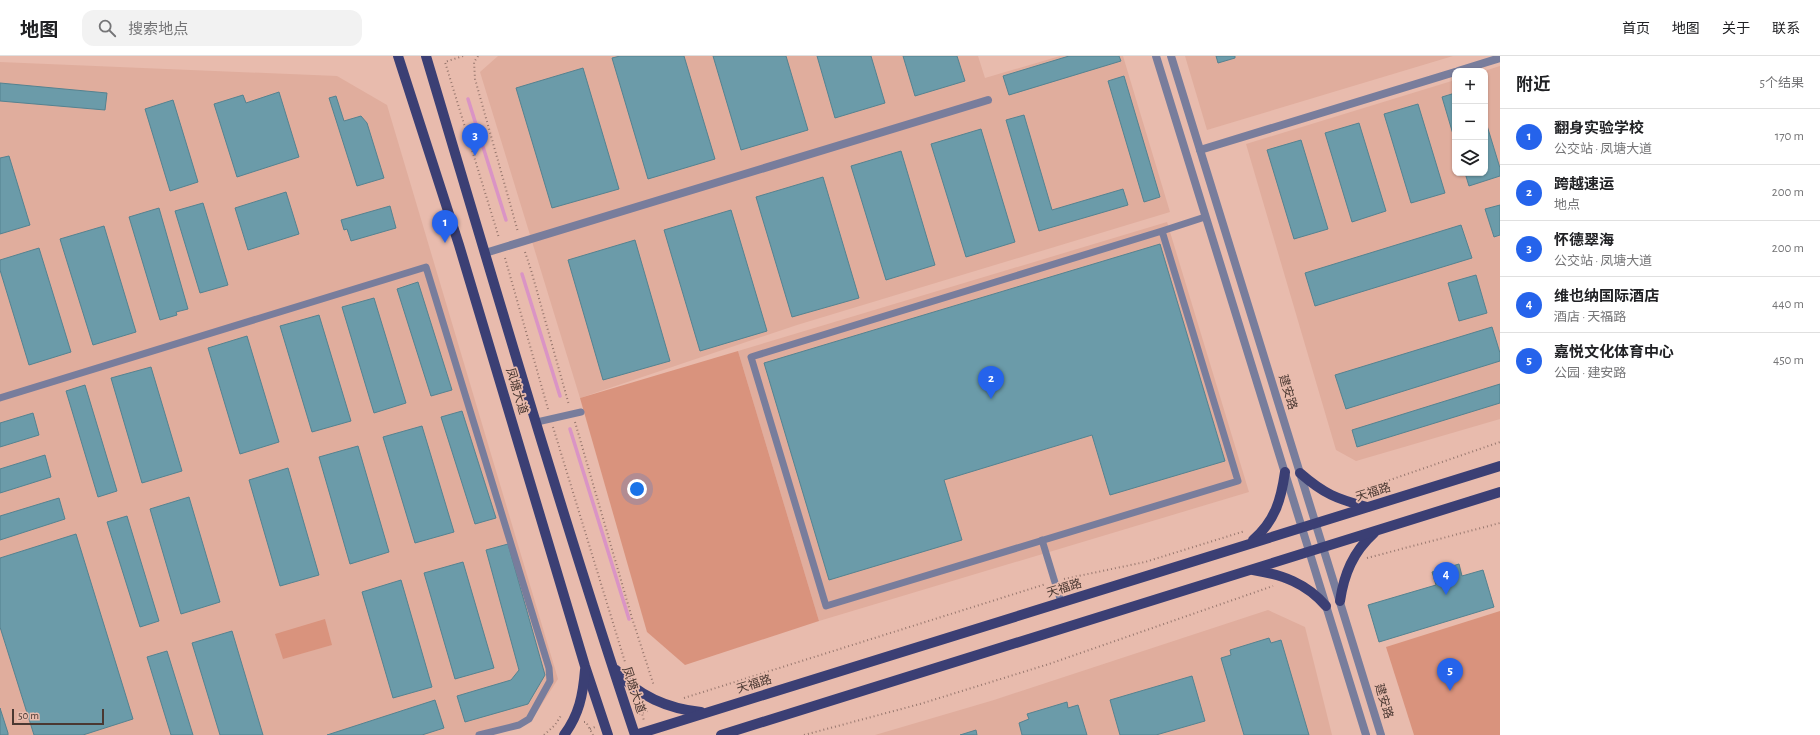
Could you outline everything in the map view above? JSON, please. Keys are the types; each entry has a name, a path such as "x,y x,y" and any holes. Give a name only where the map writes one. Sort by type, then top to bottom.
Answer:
{"main road":[{"name":"凤塘大道","path":"398,56 459,245 585,666 608,735"},
{"name":"凤塘大道","path":"426,56 537,422 635,735"},
{"name":"天福路","path":"635,735 1500,466"},
{"path":"1250,543 1262,532 1278,508 1282,495 1285,472"},
{"path":"1300,473 1330,496 1367,507"},
{"path":"720,735 1500,492"},
{"path":"1340,601 1345,576 1350,563 1357,551 1376,531"},
{"path":"1251,570 1276,574 1292,579 1317,595 1326,606"},
{"path":"612,664 627,682 664,705 682,710 707,712"},
{"path":"564,735 574,720 580,704 585,666"}],"street":[{"path":"1156,56 1366,735"},
{"name":"建安路","path":"1171,56 1381,735"},
{"path":"1468,68 1500,58"},
{"path":"1200,150 1452,73"},
{"path":"485,253 988,100"}],"lane":[{"path":"1162,230 1238,481 826,606 751,357 1162,230 1205,217"},
{"path":"0,398 426,267 549,668 550,681 528,719 519,725 479,735"},
{"path":"537,422 581,412"},
{"path":"1042,540 1060,602"}],"path":[{"path":"463,56 445,62 502,248 551,419 626,666"},
{"path":"478,56 474,62 475,79 521,242 532,270 572,414 632,618 655,688 648,696 642,713 644,721"},
{"path":"1350,563 1500,523"},
{"path":"804,735 920,704 1049,664 1292,579"},
{"path":"544,735 555,725 562,714"},
{"path":"586,722 593,735"}],"shaded area":[{"path":"498,56 978,56 985,78 1060,56 1123,56 1170,212 797,325 580,398 480,72"},
{"path":"1185,56 1453,56 1207,130"},
{"path":"0,62 337,76 387,105 558,679 531,721 483,735 0,735"},
{"path":"1500,66 1500,419 1356,461 1336,450 1246,144 1452,81 1452,176 1488,176 1488,70"},
{"path":"1167,222 1249,492 819,621 738,351"},
{"path":"738,351 819,621 685,665 647,632 580,398"},
{"path":"1268,610 1305,627 1332,735 875,735 994,700"},
{"path":"1500,611 1500,735 1414,735 1386,647"},
{"path":"325,619 332,645 283,659 275,634"}],"building":[{"path":"620,56 684,56 715,159 648,179 612,58"},
{"path":"713,56 786,56 808,130 741,150"},
{"path":"817,56 871,56 885,103 835,118"},
{"path":"903,56 957,56 965,81 915,96"},
{"path":"1069,56 1119,56 1121,61 1009,95 1003,76"},
{"path":"1216,56 1235,56 1235,58 1218,63"},
{"path":"583,68 619,189 552,208 516,88"},
{"path":"1124,76 1160,197 1144,202 1108,81"},
{"path":"0,83 107,93 105,110 0,101"},
{"path":"279,92 299,157 237,177 214,104 243,95 246,103"},
{"path":"1452,94 1452,131 1442,97"},
{"path":"336,96 344,121 361,116 367,123 384,178 357,186 329,98"},
{"path":"173,100 198,182 170,191 145,109"},
{"path":"1418,104 1445,193 1411,203 1384,114"},
{"path":"1024,115 1052,210 1123,189 1128,205 1039,231 1006,120"},
{"path":"1359,123 1386,211 1352,222 1325,133"},
{"path":"981,129 1015,242 966,257 931,144"},
{"path":"1488,129 1500,168 1500,176 1469,186 1466,176 1488,176"},
{"path":"1301,140 1328,229 1294,239 1267,150"},
{"path":"901,151 935,265 886,280 851,166"},
{"path":"9,156 30,225 0,234 0,158"},
{"path":"823,177 859,298 792,317 756,197"},
{"path":"286,192 299,234 248,250 235,208"},
{"path":"203,203 228,285 200,293 175,211"},
{"path":"1500,205 1500,235 1494,237 1485,209"},
{"path":"390,206 396,228 351,241 347,229 344,230 341,220"},
{"path":"159,208 188,309 176,312 177,315 160,320 129,217"},
{"path":"731,210 767,331 700,351 664,230"},
{"path":"1461,225 1472,258 1315,306 1305,273"},
{"path":"104,226 136,332 93,345 60,239"},
{"path":"635,240 670,361 603,380 568,260"},
{"path":"1160,244 1225,461 1110,495 1092,435 944,480 962,540 829,580 764,363"},
{"path":"39,248 71,352 29,365 0,270 0,260"},
{"path":"1476,275 1487,313 1459,321 1448,283"},
{"path":"418,282 452,390 431,396 397,289"},
{"path":"374,298 406,403 374,413 342,307"},
{"path":"319,315 351,421 312,432 280,326"},
{"path":"1492,327 1500,353 1500,361 1346,409 1335,375"},
{"path":"247,336 279,442 240,454 208,348"},
{"path":"151,367 182,471 142,483 111,378"},
{"path":"1500,384 1500,403 1357,447 1352,430"},
{"path":"85,385 117,491 98,497 66,391"},
{"path":"462,411 496,518 475,524 441,417"},
{"path":"33,413 39,435 0,447 0,423"},
{"path":"422,426 454,532 415,543 383,437"},
{"path":"358,446 389,552 350,564 319,457"},
{"path":"45,455 51,477 0,493 0,469"},
{"path":"288,468 319,575 280,586 249,480"},
{"path":"189,497 220,602 181,614 150,509"},
{"path":"59,498 65,519 0,540 0,516"},
{"path":"127,516 159,621 140,627 107,522"},
{"path":"76,534 133,719 83,735 34,735 0,627 0,558"},
{"path":"508,544 545,675 528,704 465,722 457,696 511,680 519,670 486,550"},
{"path":"463,562 494,668 455,679 424,573"},
{"path":"1459,564 1462,576 1483,570 1494,607 1379,642 1368,605 1436,585 1432,572"},
{"path":"401,580 432,687 393,698 362,592"},
{"path":"232,631 263,735 220,735 192,643"},
{"path":"1269,638 1271,643 1281,640 1309,735 1244,735 1221,658 1231,655 1230,650"},
{"path":"167,651 193,735 171,735 147,657"},
{"path":"1192,676 1205,721 1156,735 1120,735 1110,700"},
{"path":"435,700 444,728 422,735 327,735"},
{"path":"1067,702 1068,708 1078,705 1087,735 1022,735 1019,723 1029,719 1027,714"},
{"path":"0,708 8,733 8,735 0,735"},
{"path":"976,730 977,735 960,735"}],"waterway":[{"path":"468,99 506,220"},
{"path":"522,274 560,396"},
{"path":"570,429 629,619"}],"place":[{"name":"怀德翠海","path":"475,156"},
{"name":"翻身实验学校","path":"445,243"},
{"name":"跨越速运","path":"991,399"},
{"name":"维也纳国际酒店","path":"1446,595"},
{"name":"嘉悦文化体育中心","path":"1450,691"}]}
